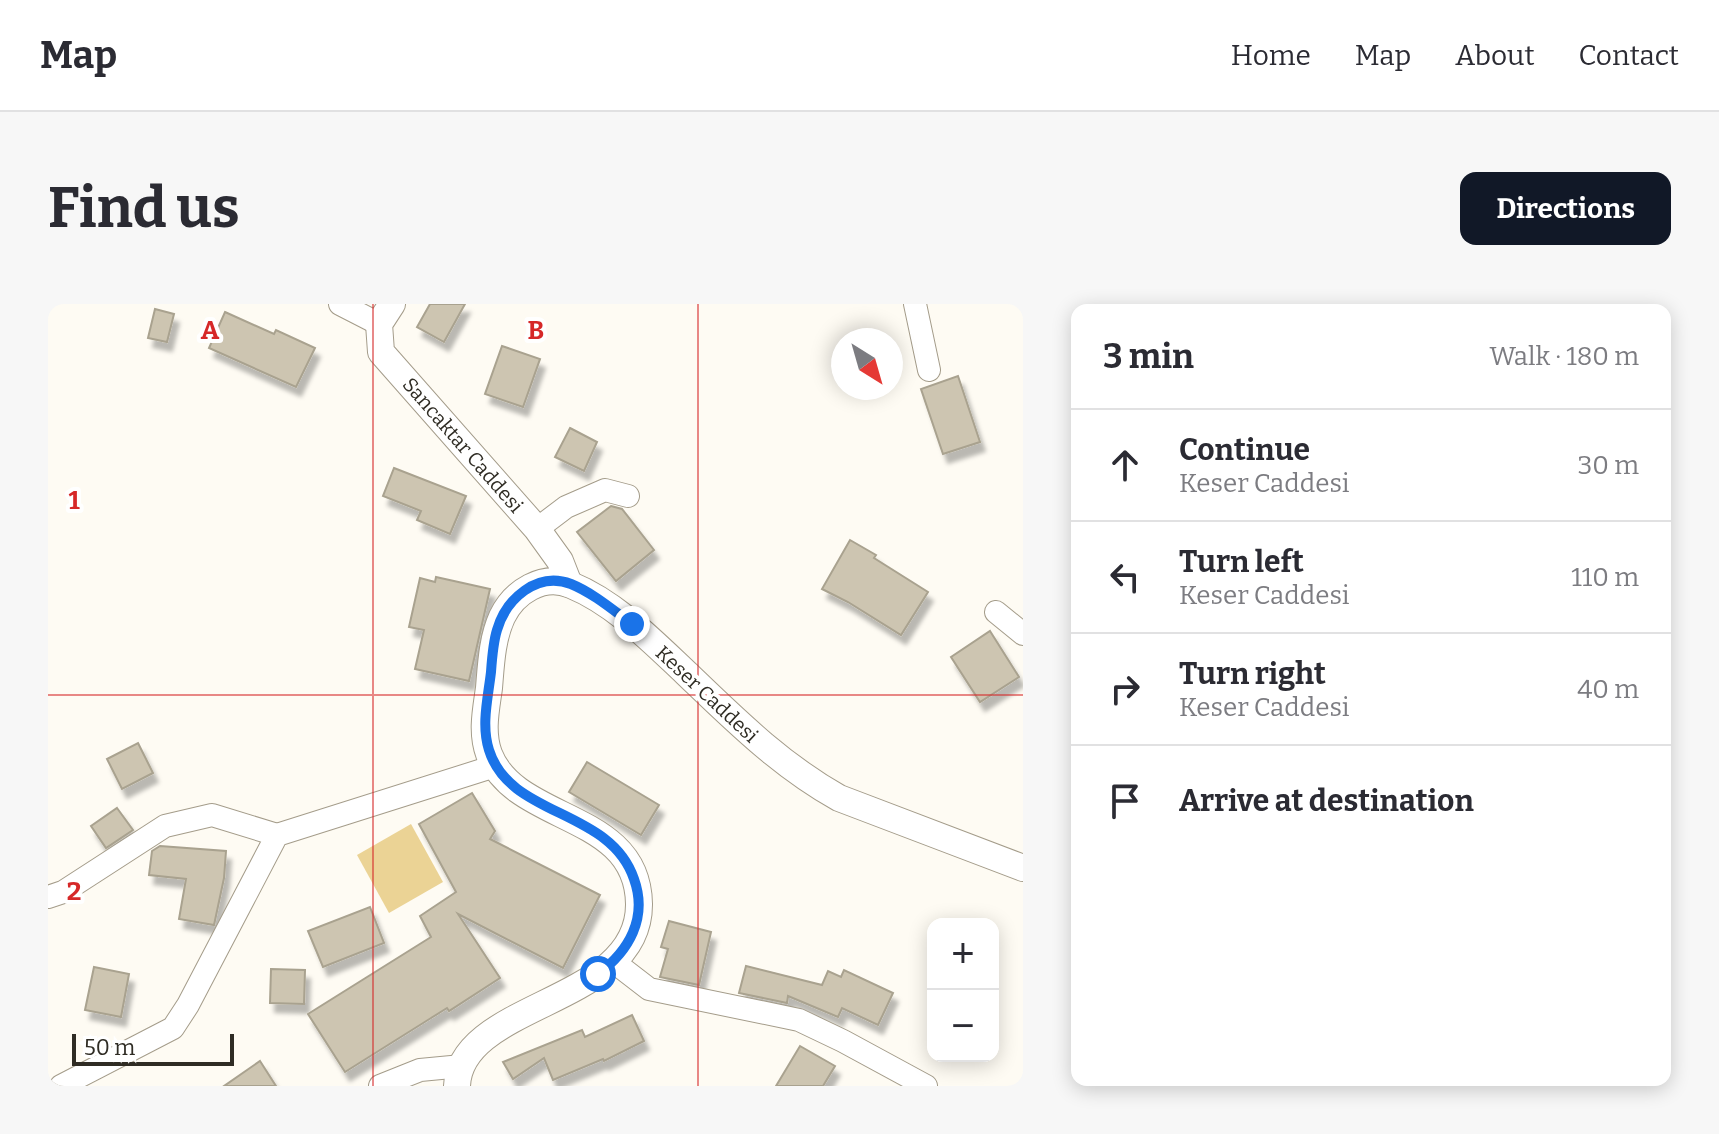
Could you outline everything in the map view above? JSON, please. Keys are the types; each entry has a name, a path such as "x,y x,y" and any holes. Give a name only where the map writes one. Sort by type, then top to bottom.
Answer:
{"street":[{"path":"340,304 385,314"},
{"path":"915,304 929,370"},
{"name":"Sancaktar Caddesi","path":"385,314 381,352 537,529 560,561 569,584"},
{"path":"537,529 566,507 605,490 628,496"},
{"path":"380,1086 420,1070 460,1076 468,1055 495,1031 598,974 614,962 631,939 639,905 633,876 624,861 600,834 521,793 506,780 489,753 484,724 497,630 503,614 524,590 538,583 553,581 569,584"},
{"name":"Keser Caddesi","path":"569,584 632,624 765,748 814,784 839,798 1023,868"},
{"path":"996,612 1023,634"},
{"path":"48,897 63,892 165,826 212,815 277,835 495,766"},
{"path":"61,1086 173,1028 277,835"},
{"path":"614,962 649,989 799,1020 926,1086"}],"shaded area":[{"path":"411,824 443,882 389,913 357,855"}],"building":[{"path":"430,304 465,304 444,342 417,327"},
{"path":"155,309 174,314 167,342 148,338"},
{"path":"225,312 315,348 296,387 209,348"},
{"path":"502,346 540,359 523,407 485,394"},
{"path":"958,376 980,442 943,454 921,389"},
{"path":"570,428 597,442 584,471 555,457"},
{"path":"394,468 466,496 450,534 417,520 421,511 383,496"},
{"path":"611,506 622,509 654,550 616,581 577,532"},
{"path":"850,540 928,592 901,635 822,589"},
{"path":"436,577 490,589 469,681 415,669 424,630 409,627 420,578 435,582"},
{"path":"990,631 1019,677 980,702 951,657"},
{"path":"138,743 153,773 122,789 107,759"},
{"path":"587,762 659,805 641,835 569,792"},
{"path":"472,793 495,831 490,839 600,895 563,968 458,914 500,978 345,1072 308,1014 431,937 420,916 456,892 419,824"},
{"path":"117,808 133,830 106,848 91,826"},
{"path":"160,846 226,851 214,925 179,919 186,879 149,875 152,851"},
{"path":"370,907 384,943 323,967 308,931"},
{"path":"669,921 711,932 699,985 660,977 668,949 661,947"},
{"path":"746,966 822,985 828,971 841,977 844,970 893,993 878,1025 842,1008 838,1017 788,996 787,1003 739,993"},
{"path":"94,967 129,974 121,1017 85,1010"},
{"path":"271,969 305,970 304,1004 270,1003"},
{"path":"632,1015 644,1041 604,1061 553,1080 544,1058 513,1079 503,1062 582,1030 585,1037"},
{"path":"800,1046 835,1066 823,1086 776,1086"},
{"path":"260,1061 276,1086 224,1086"}],"route":[{"path":"598,974 614,962 631,939 639,905 633,876 614,847 600,834 521,793 506,780 489,753 484,724 497,630 503,614 524,590 538,583 553,581 569,584 632,624"}]}
